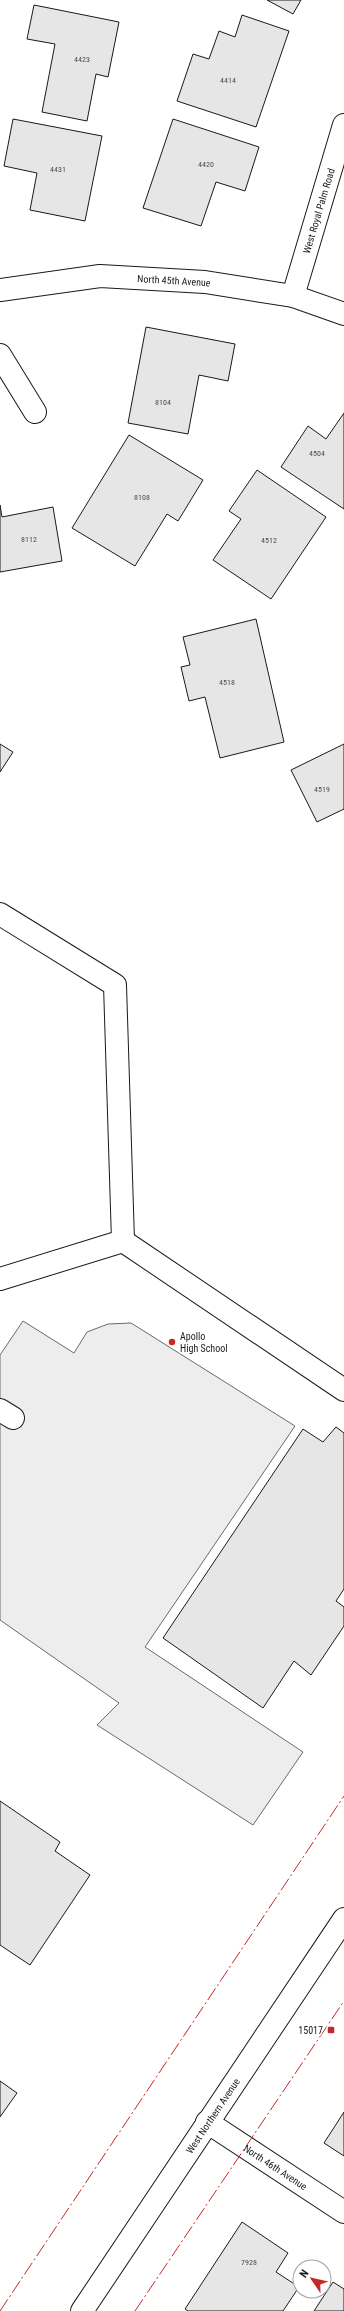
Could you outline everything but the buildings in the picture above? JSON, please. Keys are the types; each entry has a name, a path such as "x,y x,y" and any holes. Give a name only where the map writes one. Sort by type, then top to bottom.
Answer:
{"street":[{"name":"West Royal Palm Road","path":"293,296 344,125"},
{"name":"North 45th Avenue","path":"0,290 100,276 205,282 293,296 344,314"},
{"path":"0,355 35,412"},
{"path":"0,914 115,985 123,1241"},
{"path":"0,1279 123,1241"},
{"path":"123,1241 344,1390"},
{"name":"West Northern Avenue","path":"82,2311 344,1919"},
{"name":"North 46th Avenue","path":"207,2122 344,2212"}],"shaded area":[{"path":"23,1321 74,1353 87,1332 108,1324 131,1323 295,1426 145,1647 303,1752 253,1825 97,1725 119,1703 0,1620 0,1355"}],"power":[{"path":"0,2311 344,1796"},
{"path":"135,2311 344,2001"}],"place":[{"name":"Apollo High School","path":"172,1342"},
{"name":"15017","path":"331,2030"}]}
